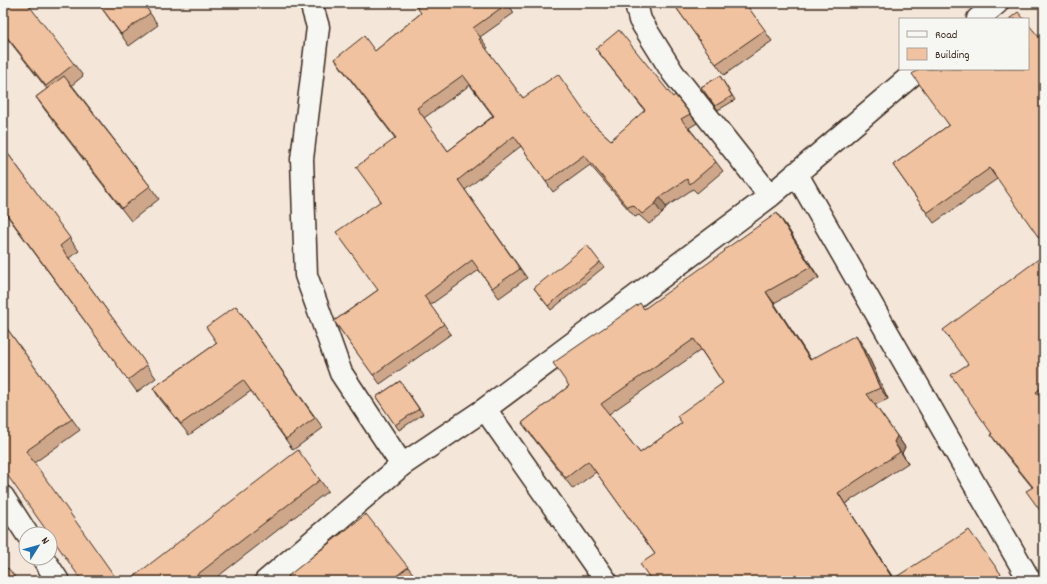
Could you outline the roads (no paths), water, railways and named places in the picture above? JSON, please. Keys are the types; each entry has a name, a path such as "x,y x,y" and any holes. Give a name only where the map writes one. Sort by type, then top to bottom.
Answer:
{"street":[{"path":"311,3 318,27 302,159 306,275 341,373 402,465"},
{"path":"636,3 640,20 673,73 770,196"},
{"path":"979,18 997,3"},
{"path":"266,581 402,465 485,409 770,196 918,70"},
{"path":"796,173 1030,581"},
{"path":"485,409 606,581"},
{"path":"3,497 22,526"},
{"path":"48,566 58,581"}]}
